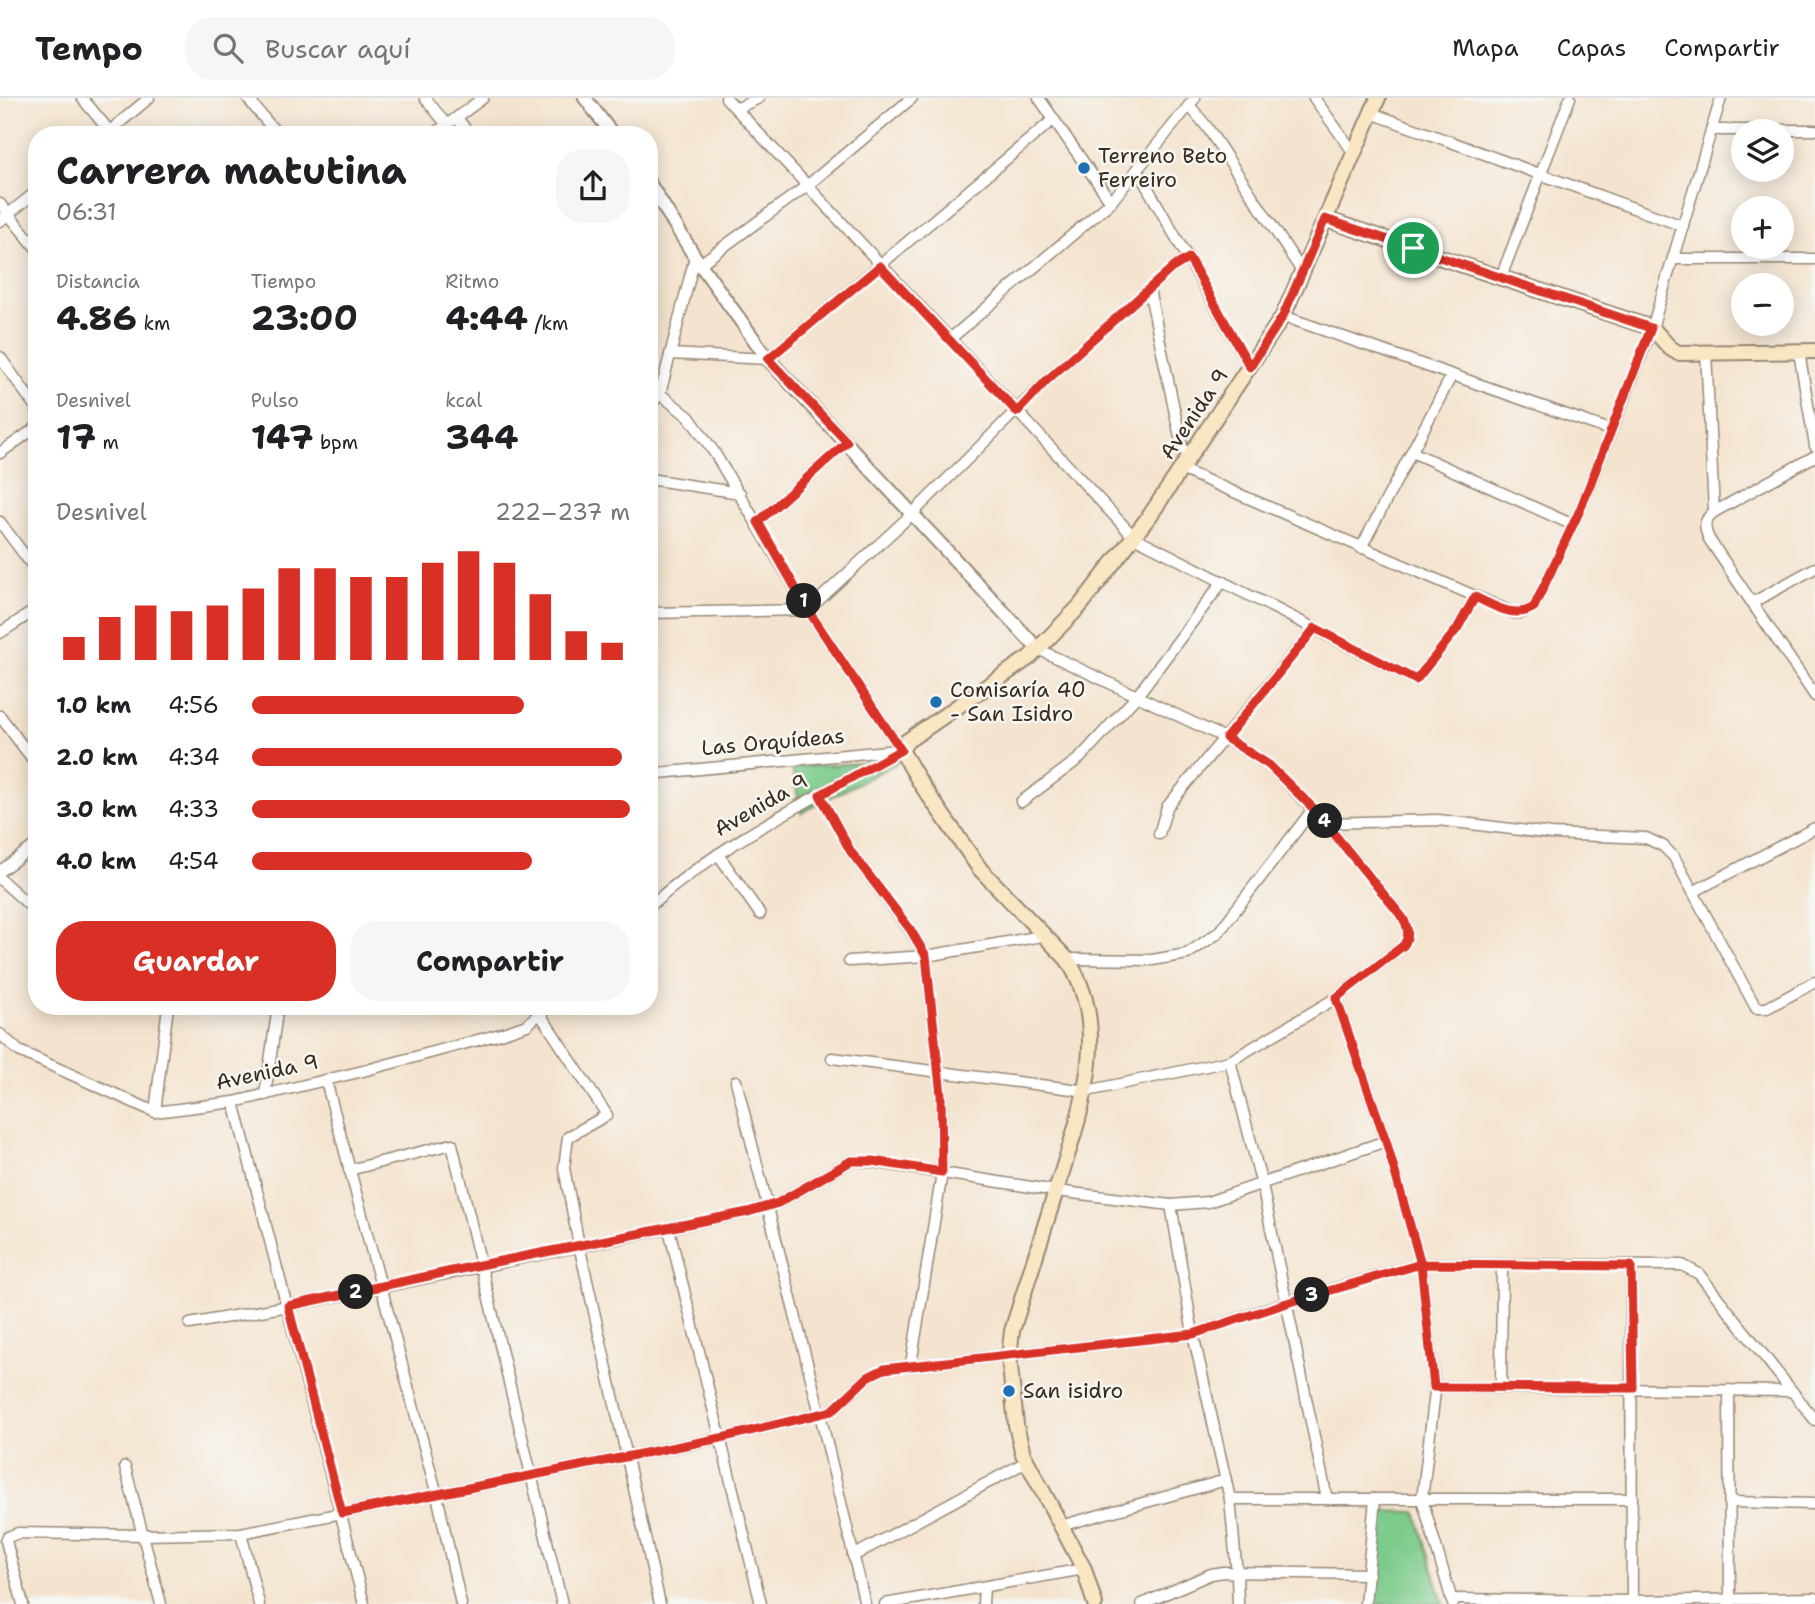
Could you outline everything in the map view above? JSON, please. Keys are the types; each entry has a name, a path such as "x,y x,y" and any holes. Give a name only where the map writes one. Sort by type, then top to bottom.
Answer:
{"main road":[{"name":"Avenida 9","path":"901,750 907,741 1038,649 1080,606 1134,537 1186,464 1283,316 1378,98"},
{"path":"1325,219 1651,328 1678,353 1815,351"},
{"path":"901,750 980,869 1067,959 1082,987 1090,1021 1087,1091 1012,1331 1009,1356 1016,1424 1026,1462 1084,1569 1095,1604"}],"street":[{"path":"82,98 103,126"},
{"path":"118,126 149,98"},
{"path":"247,98 270,126"},
{"path":"425,98 447,125 483,98"},
{"path":"585,98 606,126"},
{"path":"726,98 1134,537 1416,680 1457,629 1475,597"},
{"path":"736,108 759,98"},
{"path":"658,396 698,260 807,185 912,98"},
{"path":"1039,98 1111,202"},
{"path":"1314,98 1354,153"},
{"path":"1501,277 1570,98"},
{"path":"1149,289 1186,464 1362,548 1514,613 1522,613 1534,607 1573,525 1651,328 1721,98"},
{"path":"950,339 1111,202 1192,102 1303,273"},
{"path":"1371,113 1684,226"},
{"path":"457,118 463,126"},
{"path":"670,354 768,359 1054,119"},
{"path":"1712,130 1815,130"},
{"path":"1138,171 1250,367"},
{"path":"658,197 698,260 768,359 1038,649 1226,738 1269,765 1326,823 1403,918 1407,927 1408,938 1404,945 1336,998 1230,1061 1087,1091 832,1058"},
{"path":"4,218 28,198"},
{"path":"0,204 4,218 28,241"},
{"path":"658,613 808,610 913,513 1046,381 1172,268 1189,258"},
{"path":"1673,259 1815,259"},
{"path":"1283,316 1610,430"},
{"path":"1706,352 1714,512"},
{"path":"1800,352 1815,446"},
{"path":"0,358 28,397"},
{"path":"1362,548 1452,375"},
{"path":"658,391 689,417 714,452 808,610 901,750"},
{"path":"0,453 28,433"},
{"path":"758,522 847,442"},
{"path":"1412,452 1573,525"},
{"path":"1815,456 1714,512 1705,522 1709,539 1815,696"},
{"path":"658,480 740,493"},
{"path":"0,522 28,560"},
{"path":"1752,603 1815,568"},
{"path":"1021,802 1080,758 1136,697 1223,581"},
{"path":"0,633 28,615"},
{"path":"1159,834 1167,807 1315,628"},
{"path":"0,716 28,753"},
{"name":"Las Orquídeas","path":"658,773 901,750"},
{"name":"Avenida 9","path":"658,899 683,877 718,854 901,750"},
{"path":"820,795 851,852 910,929 926,956 938,1072 942,1172 911,1364"},
{"path":"1067,959 1152,960 1187,954 1218,933 1313,808"},
{"path":"1326,823 1438,821 1552,834 1646,838 1663,846 1674,857 1756,1008 1767,1008 1815,982"},
{"path":"1693,892 1815,828"},
{"path":"0,871 28,851"},
{"path":"718,854 760,914"},
{"path":"0,879 28,904"},
{"path":"849,961 926,956 1042,936"},
{"path":"1336,998 1386,1141 1421,1264 1434,1387 1422,1499 1452,1602 1730,1602 1815,1598"},
{"path":"0,1034 19,1051 155,1112 167,1015"},
{"path":"265,1095 277,1015"},
{"name":"Avenida 9","path":"155,1112 234,1102 326,1081 500,1034 527,1025 538,1015"},
{"path":"546,1015 607,1115 568,1137 564,1168 660,1604"},
{"path":"1230,1061 1262,1185 1326,1499"},
{"path":"326,1081 437,1495 461,1604"},
{"path":"736,1082 865,1604"},
{"path":"234,1102 364,1604"},
{"path":"190,1324 669,1229 766,1207 778,1203 851,1161 873,1161 1056,1191 1171,1205 1208,1202 1386,1141"},
{"path":"349,1170 452,1144 562,1604"},
{"path":"1171,1205 1193,1334 1230,1499 1238,1604"},
{"path":"669,1229 761,1604"},
{"path":"23,1604 6,1541 18,1533 241,1533 721,1438 820,1414 839,1407 875,1373 884,1369 1193,1334 1421,1264 1682,1265 1699,1274 1815,1420"},
{"path":"1501,1387 1502,1266"},
{"path":"1631,1266 1632,1602"},
{"path":"1434,1387 1791,1391"},
{"path":"1729,1390 1730,1602"},
{"path":"853,1556 1026,1462"},
{"path":"125,1468 162,1604"},
{"path":"1060,1526 1226,1480"},
{"path":"1230,1499 1632,1499"},
{"path":"1365,1604 1375,1499"},
{"path":"1730,1503 1815,1504"},
{"path":"241,1533 259,1604"},
{"path":"885,1604 1084,1569"},
{"path":"1142,1604 1212,1574 1223,1572 1369,1574"},
{"path":"983,1604 984,1587"}],"green space":[{"path":"900,761 801,813 792,767"},
{"path":"1381,1511 1416,1512 1443,1604 1371,1604"}],"place":[{"name":"Terreno Beto Ferreiro","path":"1084,168"},
{"name":"Comisaría 40 - San Isidro","path":"936,702"},
{"name":"San isidro","path":"1009,1391"}],"route":[{"path":"1413,248 1325,219 1283,316 1250,367 1189,258 1172,268 1046,381 1017,412 880,266 768,359 847,442 758,522 808,610 901,750 820,795 851,852 910,929 926,956 941,1095 942,1172 873,1161 851,1161 778,1203 748,1212 288,1306 342,1513 721,1438 832,1411 868,1377 884,1369 1193,1334 1421,1264 1434,1387 1633,1388 1631,1266 1421,1264 1386,1141 1336,998 1404,945 1408,938 1407,927 1403,918 1313,808 1269,765 1226,738 1315,628 1416,680 1457,629 1475,597 1514,613 1522,613 1534,607 1580,510 1651,328 1413,248"}]}
